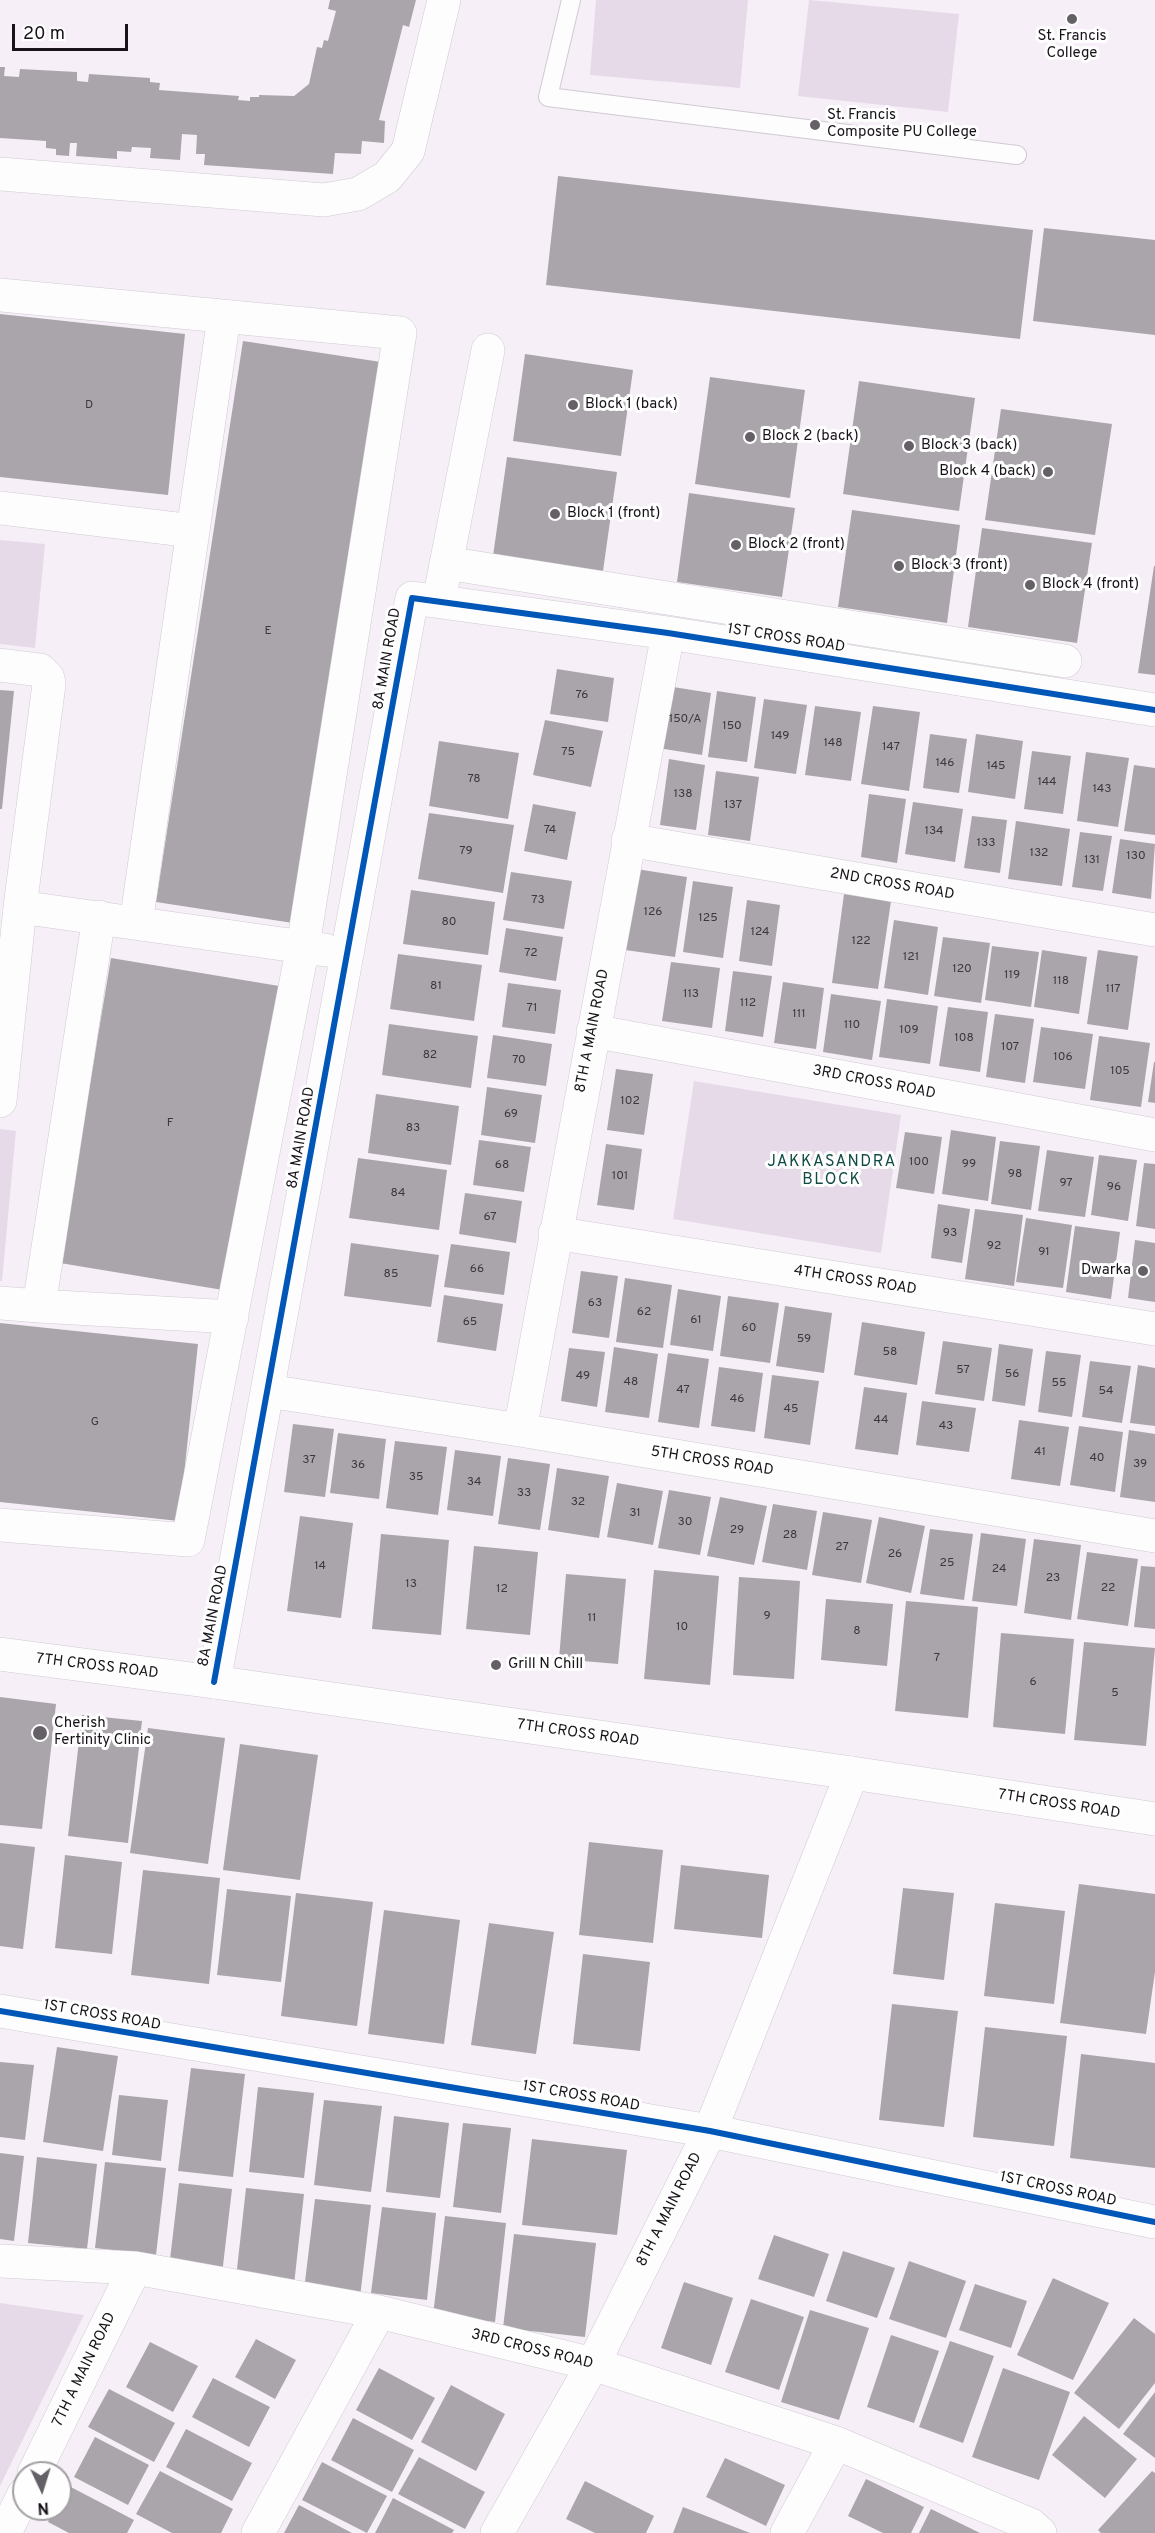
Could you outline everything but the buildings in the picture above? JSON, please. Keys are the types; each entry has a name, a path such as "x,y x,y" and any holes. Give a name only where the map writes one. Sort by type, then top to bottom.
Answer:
{"street":[{"path":"0,174 324,200 358,194 387,177 408,151 444,0"},
{"path":"0,295 400,333 303,946 188,1540 0,1525"},
{"path":"136,923 224,317"},
{"name":"8A MAIN ROAD","path":"214,1682 347,954 425,600 446,563 488,350"},
{"path":"0,508 193,531"},
{"path":"446,563 1065,661"},
{"name":"1ST CROSS ROAD","path":"425,600 668,633 1155,710"},
{"path":"805,655 811,621"},
{"name":"8TH A MAIN ROAD","path":"520,1430 668,633"},
{"path":"0,665 34,668 48,678 20,907 0,1101"},
{"name":"2ND CROSS ROAD","path":"628,840 1155,930"},
{"path":"20,907 347,954"},
{"path":"39,1306 99,917"},
{"name":"3RD CROSS ROAD","path":"593,1031 1155,1136"},
{"name":"4TH CROSS ROAD","path":"555,1233 1155,1329"},
{"path":"0,1303 232,1317"},
{"name":"5TH CROSS ROAD","path":"268,1391 520,1430 1155,1536"},
{"name":"7TH CROSS ROAD","path":"0,1654 214,1682 852,1773 1155,1820"},
{"name":"8TH A MAIN ROAD","path":"497,2533 593,2364 710,2131 852,1773"},
{"name":"1ST CROSS ROAD","path":"0,2011 710,2131 1155,2222"},
{"name":"3RD CROSS ROAD","path":"0,2261 135,2268 379,2312 593,2364 836,2443 1032,2530"},
{"name":"7TH A MAIN ROAD","path":"40,2461 135,2268"},
{"path":"258,2533 379,2312"},
{"path":"787,2533 836,2443"},
{"path":"5,2533 12,2519"}],"lane":[{"path":"571,0 548,97 1017,155"}],"shaded area":[{"path":"596,0 748,0 740,88 590,75"},
{"path":"809,0 959,14 948,112 798,96"},
{"path":"0,540 45,544 35,648 0,644"},
{"path":"694,1081 901,1115 881,1253 673,1219"},
{"path":"0,1129 16,1131 2,1281 0,1281"},
{"path":"0,2303 84,2315 12,2461 0,2486"}],"cycle path":[{"path":"214,1682 412,598 668,633 1155,710"},
{"path":"0,2011 710,2131 1155,2222"}],"place":[{"name":"St. Francis College","path":"1072,19"},
{"name":"St. Francis Composite PU College","path":"815,125"},
{"name":"Block 1 (back)","path":"573,405"},
{"name":"Block 2 (back)","path":"750,437"},
{"name":"Block 3 (back)","path":"909,446"},
{"name":"Block 4 (back)","path":"1048,472"},
{"name":"Block 1 (front)","path":"555,514"},
{"name":"Block 2 (front)","path":"736,545"},
{"name":"Block 3 (front)","path":"899,566"},
{"name":"Block 4 (front)","path":"1030,585"},
{"name":"Dwarka","path":"1143,1271"},
{"name":"Grill N Chill","path":"496,1665"},
{"name":"Cherish Fertinity Clinic","path":"40,1733"}],"district":[{"name":"JAKKASANDRA BLOCK","path":"832,1172"}]}
